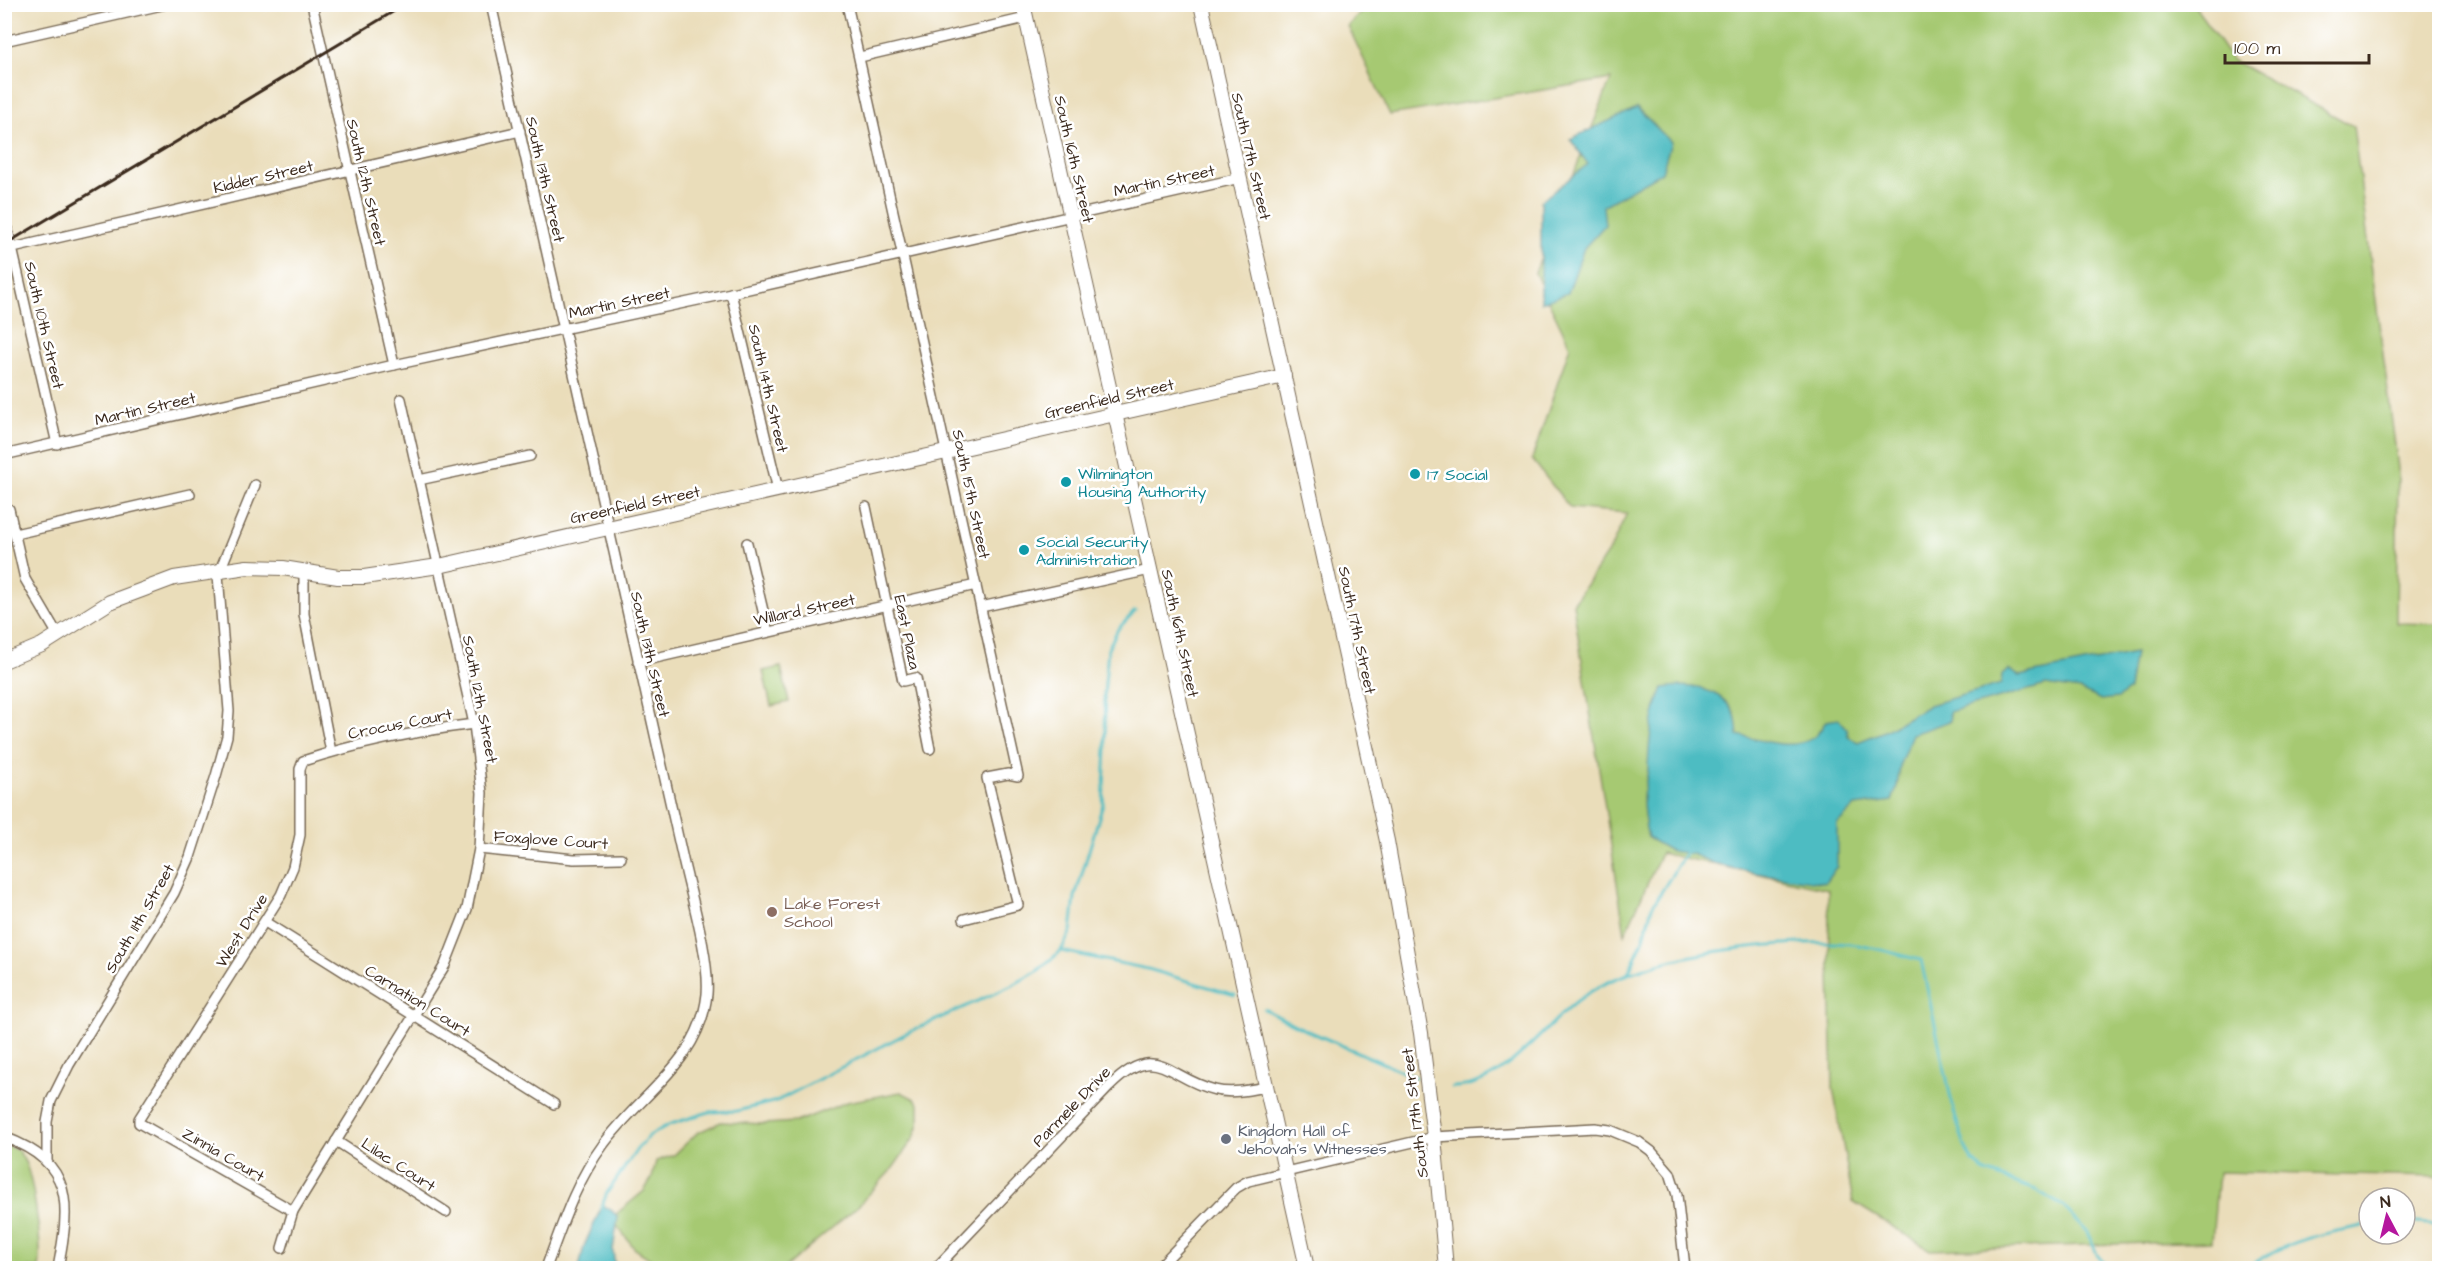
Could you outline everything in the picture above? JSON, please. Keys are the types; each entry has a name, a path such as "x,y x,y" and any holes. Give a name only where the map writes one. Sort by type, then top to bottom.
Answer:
{"main road":[{"name":"South 17th Street","path":"1201,4 1388,841 1420,1022 1434,1137 1446,1269"},
{"name":"South 16th Street","path":"1024,11 1307,1269"},
{"name":"Greenfield Street","path":"4,661 32,650 95,611 131,593 174,578 247,567 304,571 338,577 364,577 439,566 1284,376"}],"street":[{"path":"4,41 166,4"},
{"name":"South 12th Street","path":"312,4 394,365"},
{"name":"South 13th Street","path":"491,4 704,958 707,983 704,1011 697,1034 680,1060 614,1131 588,1167 571,1200 546,1269"},
{"name":"South 15th Street","path":"847,4 948,451 1018,776 1008,774 987,778 1018,905 964,919"},
{"path":"860,57 1024,11"},
{"name":"Kidder Street","path":"12,248 520,131"},
{"name":"Martin Street","path":"4,455 394,365 564,330 1240,178"},
{"name":"South 10th Street","path":"4,213 57,444"},
{"name":"South 14th Street","path":"731,293 778,490"},
{"name":"South 12th Street","path":"282,1248 293,1211 416,1016 445,965 470,899 479,849 482,793 474,724 401,399"},
{"path":"419,480 530,456"},
{"path":"220,570 255,485"},
{"path":"15,534 190,494"},
{"name":"East Plaza","path":"866,507 903,681 916,678 930,749"},
{"path":"9,509 25,579 58,634"},
{"path":"747,543 768,632"},
{"name":"South 11th Street","path":"47,1162 47,1122 54,1096 69,1065 174,893 190,857 216,776 227,736 229,711 218,591 220,570"},
{"path":"981,607 1150,570"},
{"path":"304,571 304,615 331,752"},
{"name":"Willard Street","path":"638,662 976,585"},
{"name":"Crocus Court","path":"331,752 440,728 474,724"},
{"name":"West Drive","path":"140,1123 139,1119 281,895 295,859 301,824 301,765 303,761 331,752"},
{"name":"Foxglove Court","path":"479,849 564,859 621,858"},
{"name":"Carnation Court","path":"265,922 554,1104"},
{"name":"Parmele Drive","path":"936,1269 1109,1087 1129,1069 1138,1065 1156,1064 1217,1091 1266,1087"},
{"name":"Zinnia Court","path":"140,1123 293,1211"},
{"path":"1158,1269 1236,1188 1248,1181 1434,1137 1596,1128 1626,1135 1651,1151 1664,1166 1674,1182 1681,1218 1685,1269"},
{"path":"4,1137 26,1145 47,1162 60,1181 66,1208 58,1269"},
{"name":"Lilac Court","path":"336,1141 446,1212"}],"green space":[{"path":"1368,4 2194,5 2232,60 2353,126 2398,468 2396,623 2439,624 2439,1177 2218,1172 2212,1241 1930,1250 1853,1202 1833,1088 1828,889 1661,853 1625,934 1573,604 1612,546 1627,513 1570,508 1532,459 1570,346 1535,273 1611,79 1390,115 1348,26"},
{"path":"781,667 789,702 771,706 763,671"},
{"path":"901,1092 915,1099 919,1104 919,1124 914,1138 893,1168 857,1207 784,1268 664,1268 635,1249 617,1226 616,1214 644,1191 652,1178 656,1161 674,1155 697,1133 721,1122 765,1124 796,1122 847,1102"},
{"path":"5,1145 18,1150 30,1176 39,1233 39,1268 5,1268"}],"water":[{"path":"1637,108 1671,142 1662,172 1603,206 1605,225 1584,248 1568,293 1541,303 1541,201 1588,164 1570,139"},
{"path":"2135,653 2129,690 2118,698 2101,700 2080,690 2046,685 1949,712 1950,721 1912,734 1901,761 1892,801 1855,806 1837,824 1837,866 1825,883 1718,865 1692,854 1671,851 1648,838 1643,797 1651,728 1663,688 1694,687 1713,693 1729,706 1735,715 1738,735 1777,744 1796,744 1814,737 1826,721 1839,719 1847,728 1848,737 1858,742 1885,731 1929,705 2001,684 2002,675 2009,670 2019,676"},
{"path":"602,1206 609,1208 618,1217 613,1250 615,1268 579,1268 584,1246"}],"waterway":[{"path":"601,1208 607,1193 638,1148 649,1136 668,1125 709,1112 737,1111 777,1101 907,1033 1011,986 1036,972 1061,951 1071,931 1075,897 1103,804 1106,749 1104,695 1108,649 1118,629 1135,611"},
{"path":"1627,975 1643,941 1652,907 1686,852"},
{"path":"1452,1087 1470,1085 1504,1068 1577,1001 1602,985 1669,961 1746,947 1819,943 1858,945 1921,960 1953,1108 1972,1161 1986,1172 2036,1190 2063,1206 2087,1232 2098,1256 2108,1268"},
{"path":"1061,951 1148,969 1235,995"},
{"path":"1264,1009 1299,1027 1415,1077"},
{"path":"2417,1223 2440,1225"},
{"path":"2248,1268 2290,1244 2357,1227"}],"railway":[{"path":"4,245 406,4"}],"place":[{"name":"17 Social","path":"1415,474"},
{"name":"Wilmington Housing Authority","path":"1066,482"},
{"name":"Social Security Administration","path":"1024,550"},
{"name":"Lake Forest School","path":"772,912"},
{"name":"Kingdom Hall of Jehovah’s Witnesses","path":"1226,1139"}]}
